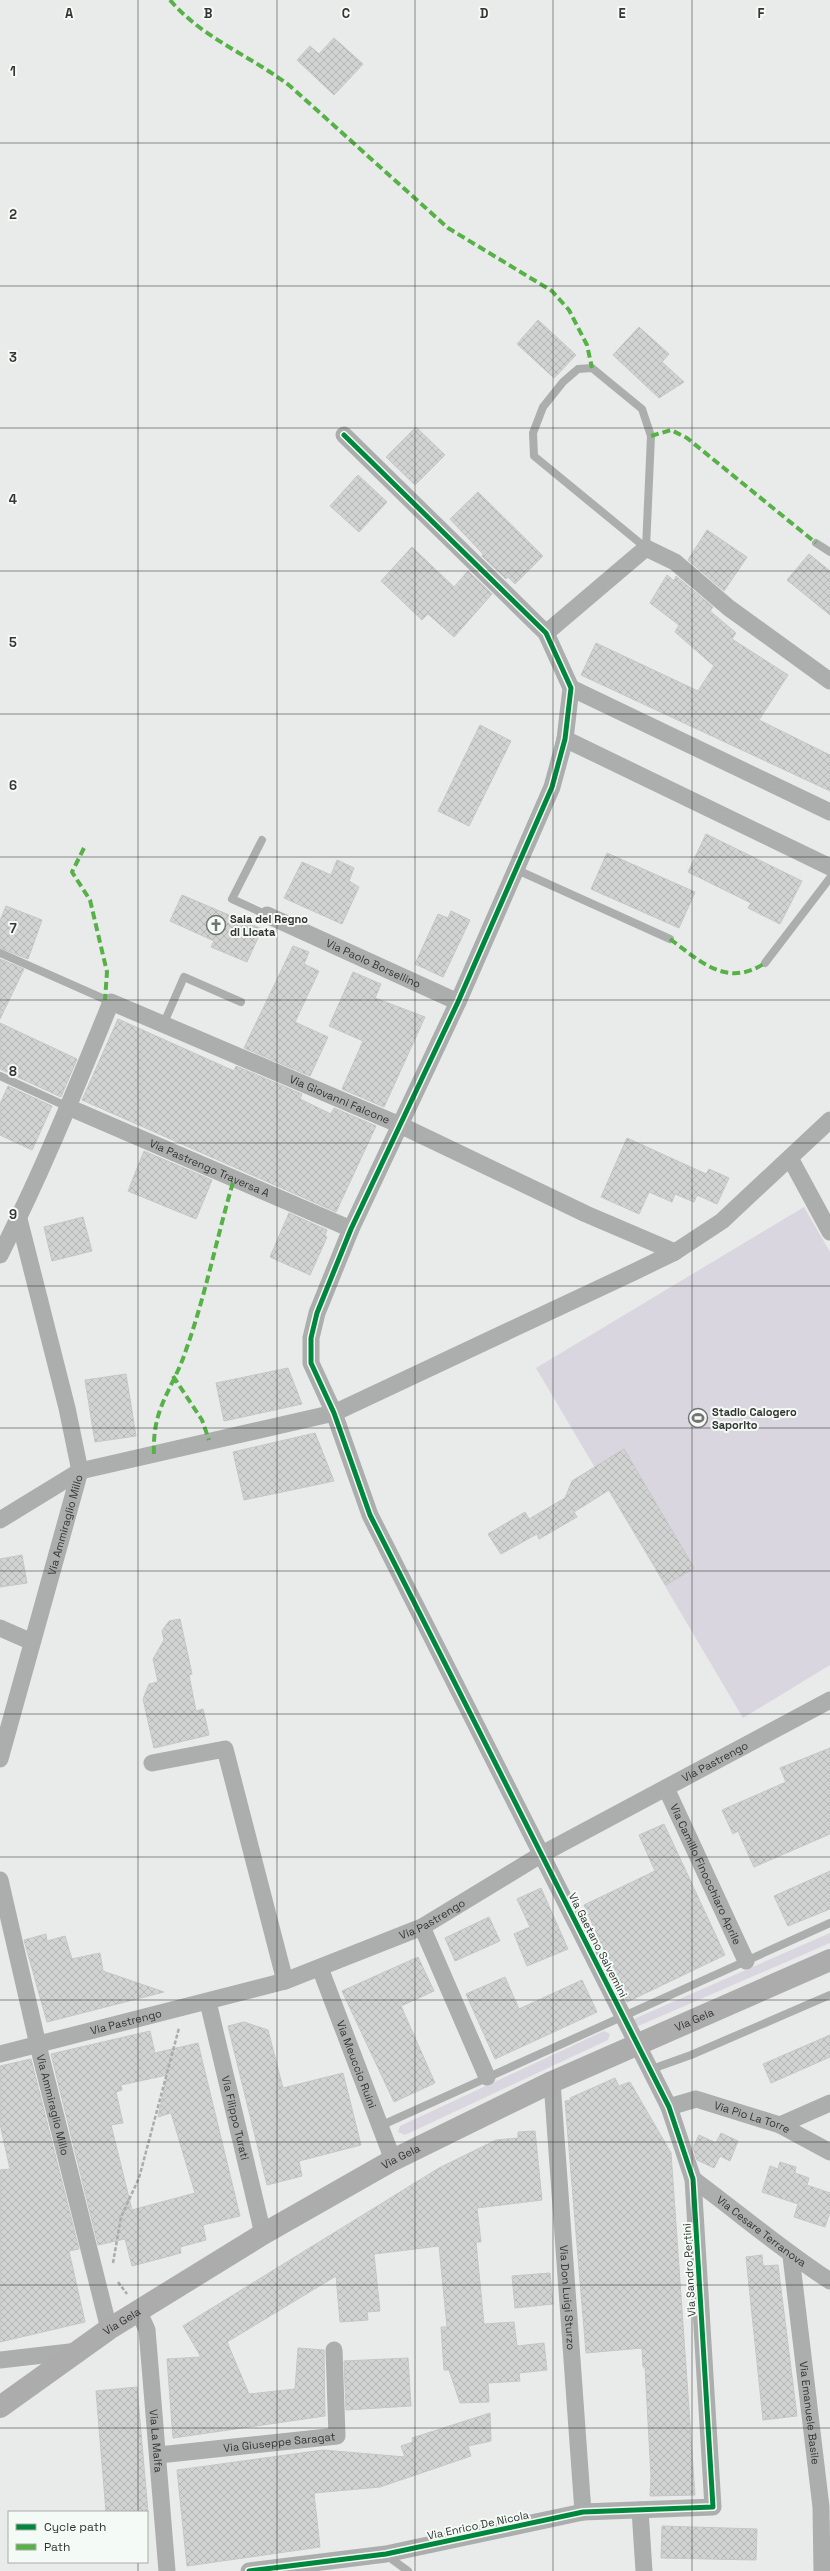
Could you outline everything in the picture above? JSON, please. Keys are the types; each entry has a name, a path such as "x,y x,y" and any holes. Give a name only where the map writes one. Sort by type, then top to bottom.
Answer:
{"main road":[{"name":"Via Gela","path":"0,2407 82,2350 109,2329 139,2312 263,2234 393,2160 552,2082 830,1960"}],"street":[{"path":"344,435 546,633 571,688 830,812"},
{"path":"546,633 646,548 675,562 729,608 819,676 830,681"},
{"name":"Via Gaetano Salvemini","path":"571,688 565,739 552,787 458,1002 351,1229 317,1313 311,1338 312,1363 334,1414 370,1515 637,2044"},
{"path":"565,739 830,867"},
{"name":"Via Paolo Borsellino","path":"267,915 458,1002"},
{"path":"0,1255 19,1219 68,1107 111,1002"},
{"name":"Via Giovanni Falcone","path":"111,1002 400,1125 586,1214 675,1252"},
{"name":"Via Pastrengo Traversa A","path":"68,1107 351,1229"},
{"path":"0,1520 80,1471 334,1414 675,1252 722,1221 830,1120"},
{"path":"790,1158 830,1232"},
{"name":"Via Ammiraglio Millo","path":"0,1759 80,1471 67,1408 19,1219"},
{"path":"0,1628 32,1642"},
{"name":"Via Pastrengo","path":"0,2054 185,2006 208,2002 285,1981 422,1927 542,1854 830,1700"},
{"path":"152,1763 225,1749 285,1981"},
{"name":"Via Camillo Finocchiaro Aprile","path":"666,1788 746,1961"},
{"name":"Via Ammiraglio Millo","path":"0,1880 3,1905 109,2329"},
{"path":"422,1927 487,2077"},
{"name":"Via Meuccio Ruini","path":"320,1968 393,2160"},
{"name":"Via Filippo Turati","path":"208,2002 263,2234"},
{"name":"Via Sandro Pertini","path":"637,2044 669,2107 693,2179 713,2507"},
{"name":"Via Don Luigi Sturzo","path":"552,2082 583,2512"},
{"name":"Via Pio La Torre","path":"669,2107 696,2099 780,2125 830,2152"},
{"path":"780,2125 830,2103"},
{"name":"Via Cesare Terranova","path":"693,2179 746,2218 791,2256 830,2281"},
{"name":"Via Emanuele Basile","path":"791,2256 821,2506 822,2571"},
{"name":"Via La Malfa","path":"139,2312 147,2330 159,2455 167,2571"},
{"path":"0,2360 82,2350"},
{"name":"Via Giuseppe Saragat","path":"159,2455 337,2436 334,2350"},
{"name":"Via Enrico De Nicola","path":"249,2571 328,2567 583,2512 713,2507"},
{"path":"640,2510 644,2571"}],"lane":[{"path":"592,368 642,409 651,436 652,453 646,548 534,456 533,432 543,407 563,382 578,369 592,368"},
{"path":"816,543 830,552"},
{"path":"262,840 232,899 267,915"},
{"path":"516,869 670,940"},
{"path":"766,963 830,878"},
{"path":"0,953 111,1002"},
{"path":"163,1024 184,977 240,1002"},
{"path":"0,1076 68,1107"},
{"path":"380,2126 622,2015 830,1923"},
{"path":"649,2070 692,2055 830,1995"},
{"path":"386,2554 408,2571"}],"path":[{"path":"96,2278 111,2272 121,2217 139,2178 185,2006"}],"shaded area":[{"name":"Stadio Calogero Saporito","path":"804,1207 830,1252 830,1665 743,1718 536,1368"},
{"path":"830,1933 830,1943 636,2027 633,2021 636,2018"},
{"path":"604,2031 610,2034 608,2040 405,2135 398,2132 400,2126"}],"building":[{"path":"334,38 363,64 334,95 297,60 310,46 319,54"},
{"path":"538,320 576,355 554,378 517,344"},
{"path":"639,327 669,354 662,362 684,382 659,398 613,355"},
{"path":"416,427 445,455 415,485 386,457"},
{"path":"358,475 387,502 359,532 330,506"},
{"path":"478,492 543,556 515,584 508,577 506,579 482,556 483,554 450,519"},
{"path":"707,530 747,557 724,591 688,560"},
{"path":"412,547 454,587 468,571 492,594 454,637 428,614 422,620 381,581"},
{"path":"809,554 830,571 830,615 787,580"},
{"path":"667,575 674,581 676,576 713,607 710,611 736,633 732,639 788,675 759,720 830,755 830,791 581,675 596,643 698,691 714,666 675,632 679,625 650,603"},
{"path":"480,725 511,741 469,826 438,811"},
{"path":"706,834 802,881 780,924 748,908 751,903 688,872"},
{"path":"607,853 695,892 679,928 591,889"},
{"path":"337,860 354,868 349,881 359,887 342,924 284,898 302,862 331,875"},
{"name":"Sala del Regno di Licata","path":"182,895 262,929 247,962 211,947 214,941 170,921"},
{"path":"6,906 42,920 28,959 0,948 0,921"},
{"path":"451,911 470,920 443,977 415,964 438,914 448,918"},
{"path":"293,946 309,952 304,964 319,971 295,1022 328,1037 310,1076 244,1048"},
{"path":"0,959 24,969 0,1019"},
{"path":"353,972 381,984 375,998 425,1017 384,1107 342,1089 363,1041 329,1026"},
{"path":"118,1019 234,1071 236,1066 302,1094 300,1099 331,1114 334,1108 376,1126 336,1212 82,1100"},
{"path":"0,1023 77,1059 61,1097 0,1069"},
{"path":"8,1086 52,1106 32,1150 0,1135 0,1104"},
{"path":"627,1138 706,1174 709,1169 729,1178 717,1204 697,1195 694,1202 675,1194 672,1202 649,1192 639,1214 601,1197"},
{"path":"144,1151 212,1180 196,1219 128,1191"},
{"path":"289,1213 327,1230 325,1236 327,1237 310,1275 270,1257"},
{"path":"83,1217 92,1251 52,1261 44,1227"},
{"path":"288,1368 302,1404 224,1421 216,1383"},
{"path":"126,1374 136,1436 95,1442 85,1380"},
{"path":"315,1433 334,1481 244,1500 233,1452"},
{"path":"624,1449 694,1568 666,1585 609,1490 574,1512 577,1517 539,1539 537,1534 501,1554 488,1534 525,1512 529,1519 565,1498 572,1481"},
{"path":"22,1555 27,1583 0,1587 0,1559"},
{"path":"180,1619 192,1674 189,1675 196,1711 203,1709 209,1735 154,1748 143,1699 149,1684 158,1682 153,1659 164,1640 162,1631 169,1621"},
{"path":"830,1748 830,1834 754,1867 738,1831 733,1834 722,1810 786,1782 780,1768"},
{"path":"664,1824 725,1955 627,2002 584,1905 655,1871 639,1835"},
{"path":"830,1871 830,1909 788,1926 774,1896"},
{"path":"541,1888 568,1949 527,1966 514,1934 530,1927 517,1899"},
{"path":"489,1917 500,1941 455,1961 445,1938"},
{"path":"46,1934 47,1941 65,1936 72,1959 100,1953 103,1971 164,1992 47,2022 24,1940"},
{"path":"418,1957 434,1991 401,2006 435,2083 394,2102 342,1991"},
{"path":"505,1977 519,2009 582,1980 597,2012 495,2059 466,1994"},
{"path":"244,2022 268,2030 283,2088 343,2073 361,2145 299,2161 302,2176 267,2185 228,2026"},
{"path":"150,2031 155,2053 198,2043 240,2216 203,2225 206,2240 180,2247 181,2253 132,2266 125,2239 98,2245 51,2054","holes":["167,2075 158,2117 171,2113 195,2193 132,2210 111,2125 123,2123 116,2092 122,2090 121,2085"]},
{"path":"830,2035 830,2057 771,2083 763,2064"},
{"path":"31,2059 79,2249 69,2251 85,2322 0,2342 0,2170 10,2169 0,2124 0,2066"},
{"path":"615,2078 619,2086 630,2082 671,2153 695,2495 650,2496 651,2476 645,2367 643,2367 642,2348 586,2353 565,2101 571,2100 570,2098"},
{"path":"535,2131 542,2200 477,2208 481,2242 476,2242 484,2324 514,2322 517,2346 544,2343 547,2370 519,2373 520,2381 488,2383 489,2402 460,2403 449,2370 444,2370 441,2327 447,2327 439,2246 374,2254 380,2311 367,2312 368,2320 340,2322 336,2276 227,2342 249,2394 295,2389 298,2348 324,2350 325,2416 173,2438 167,2359 201,2357 183,2326 439,2168 496,2140 518,2138 518,2132"},
{"path":"721,2133 738,2141 730,2161 720,2156 714,2168 697,2160 693,2148 699,2135 716,2143"},
{"path":"780,2162 796,2167 795,2173 809,2178 807,2185 830,2193 830,2212 825,2227 794,2217 798,2204 762,2192 770,2166 778,2169"},
{"path":"762,2255 763,2266 778,2265 797,2416 763,2420 746,2257"},
{"path":"550,2273 553,2304 515,2308 512,2276"},
{"path":"408,2358 411,2406 346,2410 344,2361"},
{"path":"137,2387 148,2511 106,2511 96,2391"},
{"path":"490,2413 491,2441 468,2446 471,2456 380,2487 314,2493 320,2547 187,2566 177,2470 323,2450 405,2457 401,2446 413,2442 412,2438"},
{"path":"662,2526 757,2529 756,2560 661,2558"}],"marked path":[{"path":"170,0 183,13 212,36 290,86 448,228 552,291 569,310 587,345 592,368"},
{"path":"651,436 671,430 687,438 816,543"},
{"path":"84,848 72,872 90,900 107,972 105,1000"},
{"path":"670,939 704,963 715,969 726,972 738,973 751,970 765,963"},
{"path":"154,1454 156,1423 164,1399 181,1364 193,1329 234,1179"},
{"path":"173,1376 202,1420 209,1440"}],"cycle path":[{"path":"249,2571 386,2554 583,2512 713,2507 693,2179 669,2107 370,1515 334,1413 311,1363 311,1338 317,1313 351,1229 458,1002 552,787 565,739 571,688 546,633 344,435"}],"place":[{"name":"Sala del Regno di Licata","path":"216,925"},
{"name":"Stadio Calogero Saporito","path":"698,1418"}]}
